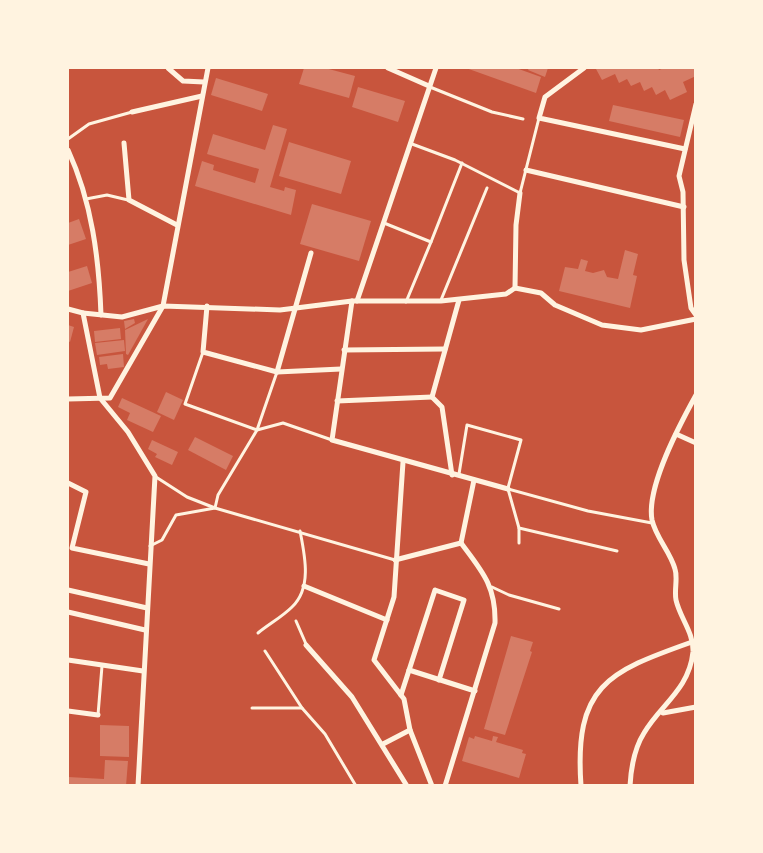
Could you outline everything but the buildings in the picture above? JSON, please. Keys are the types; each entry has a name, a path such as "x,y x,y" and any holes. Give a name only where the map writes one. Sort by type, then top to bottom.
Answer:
{"street":[{"path":"168,68 183,81 204,82"},
{"path":"68,399 110,398 163,306 208,68"},
{"path":"388,68 429,86"},
{"path":"436,68 384,224 354,301 344,350 332,440 403,462 508,489"},
{"path":"584,68 545,97 539,118 685,149"},
{"path":"132,112 202,96"},
{"path":"68,309 83,314 122,317 163,306 280,310 354,301 459,300 506,294 515,288 541,293 555,305 602,325 641,330 696,317 691,308 684,260 684,207 679,176 696,104"},
{"path":"124,143 129,200 177,225"},
{"path":"68,150 80,177 96,248 101,315"},
{"path":"526,170 684,207"},
{"path":"515,288 516,225 520,193"},
{"path":"277,372 311,253"},
{"path":"432,398 459,300"},
{"path":"207,306 203,352 277,372 341,369"},
{"path":"83,314 100,398 128,432 155,476 138,786"},
{"path":"344,350 445,349"},
{"path":"630,786 636,748 645,730 661,713 686,675 693,653 692,642 676,601 676,571 666,546 656,535 652,506 676,434 696,396"},
{"path":"337,401 432,398 442,407 455,476"},
{"path":"676,434 696,443"},
{"path":"403,462 394,597 374,660 404,699 410,730 432,786"},
{"path":"445,786 495,623 492,587 461,543 474,480"},
{"path":"68,483 86,492 72,548 149,564"},
{"path":"395,560 461,543"},
{"path":"304,586 387,620"},
{"path":"68,590 147,608"},
{"path":"401,695 435,590 464,600 439,680"},
{"path":"68,612 145,630"},
{"path":"581,786 579,756 588,704 596,693 637,662 692,642"},
{"path":"306,645 352,697 407,786"},
{"path":"68,660 143,671"},
{"path":"409,670 475,691"},
{"path":"661,713 696,707"},
{"path":"68,711 98,715"},
{"path":"383,744 410,730"}],"lane":[{"path":"429,86 492,112 523,119"},
{"path":"68,139 89,124 132,112"},
{"path":"410,143 462,164 520,193 539,118"},
{"path":"406,302 462,164"},
{"path":"441,301 487,188"},
{"path":"86,199 107,195 129,200"},
{"path":"384,224 431,242"},
{"path":"203,352 185,404 257,430 283,423 332,440"},
{"path":"215,508 218,495 257,430 277,372"},
{"path":"455,476 467,424 521,440 508,489 519,528 519,543"},
{"path":"155,476 187,497 215,508 395,560"},
{"path":"508,489 588,511 653,524"},
{"path":"150,546 162,540 176,515 215,508"},
{"path":"519,528 617,551"},
{"path":"258,633 293,606 304,586 305,568 300,531"},
{"path":"492,587 509,595 560,609"},
{"path":"296,621 306,645"},
{"path":"265,651 302,708 325,734 356,786"},
{"path":"98,715 102,664"},
{"path":"252,708 302,708"}]}
